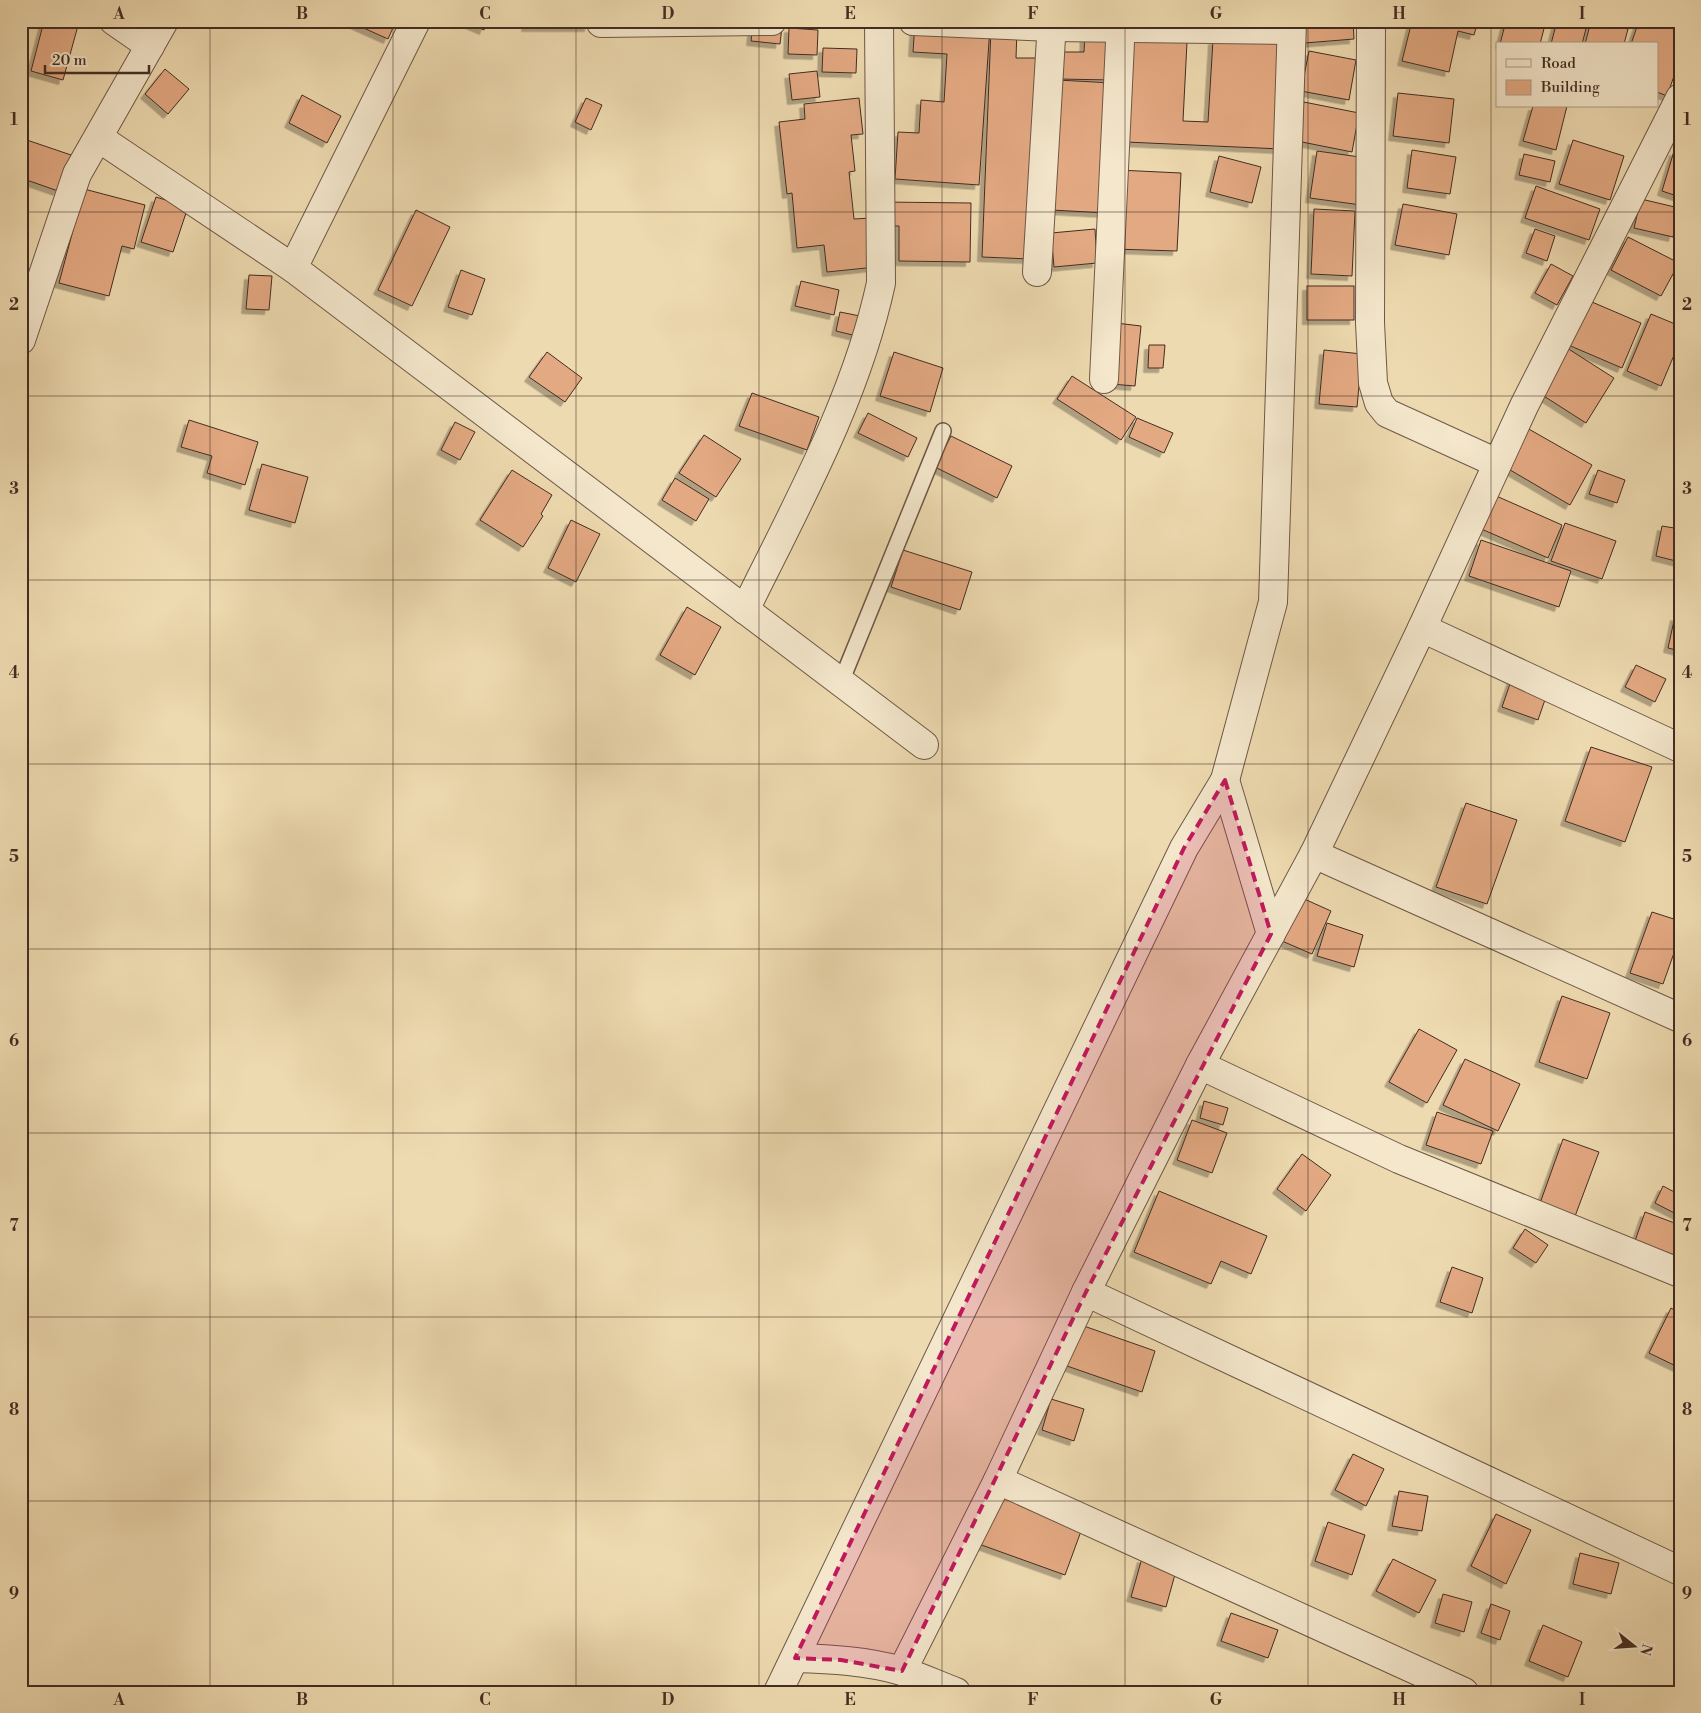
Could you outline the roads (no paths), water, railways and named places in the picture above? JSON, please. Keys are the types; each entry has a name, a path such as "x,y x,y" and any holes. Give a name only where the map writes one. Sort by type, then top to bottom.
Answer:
{"street":[{"path":"114,21 150,46"},
{"path":"21,340 77,174 164,21"},
{"path":"292,268 416,21"},
{"path":"601,23 772,21"},
{"path":"745,610 810,477 859,365 872,323 881,283 879,21"},
{"path":"778,1692 1184,848 1225,780 1273,602 1291,26 912,21"},
{"path":"1371,21 1370,323 1373,383 1379,403 1387,413 1497,463"},
{"path":"1037,272 1052,24"},
{"path":"1104,379 1121,24"},
{"path":"902,1671 998,1480 1086,1292 1200,1066 1314,854 1422,628 1497,463 1680,98"},
{"path":"99,138 292,268 924,746"},
{"path":"1422,628 1676,739"},
{"path":"1225,780 1270,934"},
{"path":"1314,854 1680,1018"},
{"path":"1200,1066 1398,1159 1680,1273"},
{"path":"1086,1292 1680,1571"},
{"path":"998,1480 1464,1692"},
{"path":"795,1658 841,1660 902,1671 956,1692"}],"lane":[{"path":"841,682 943,432"}]}
